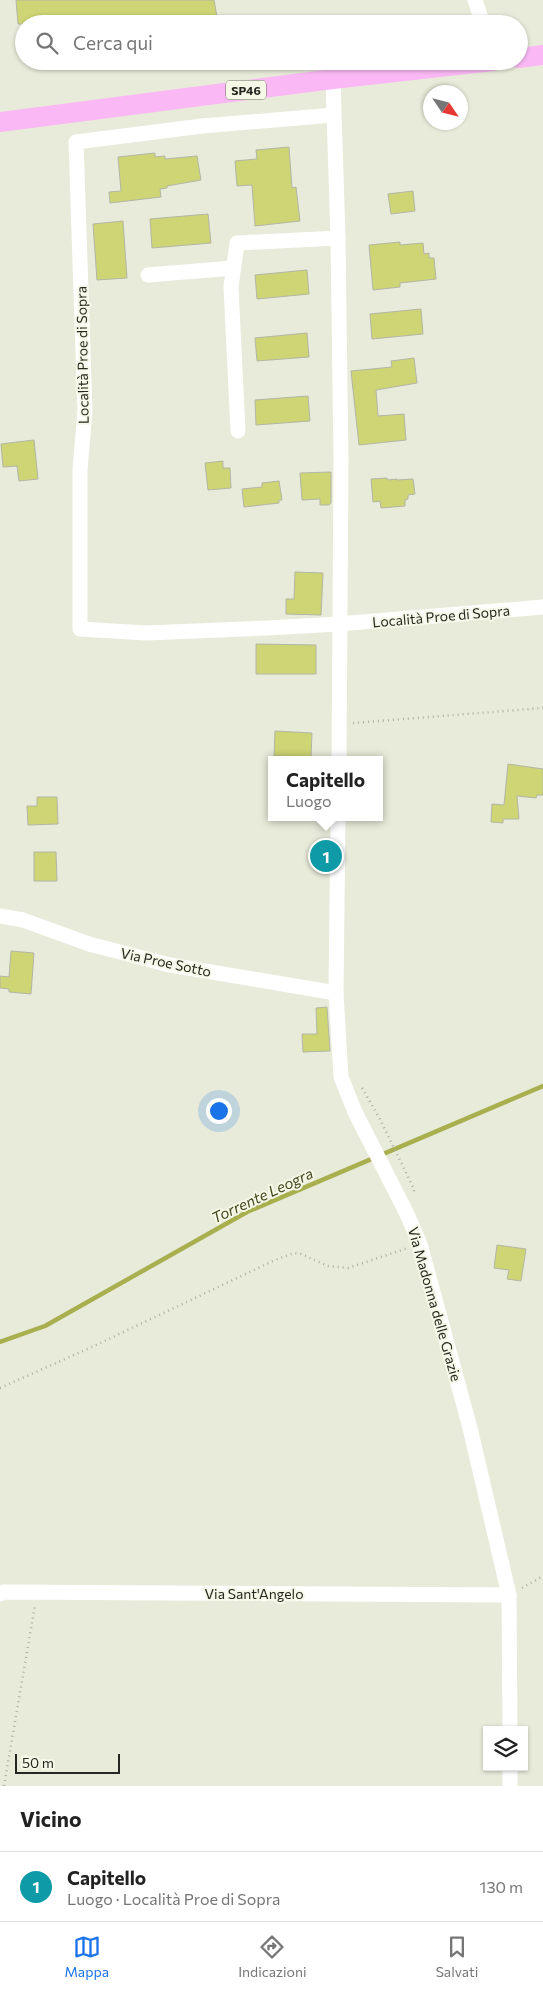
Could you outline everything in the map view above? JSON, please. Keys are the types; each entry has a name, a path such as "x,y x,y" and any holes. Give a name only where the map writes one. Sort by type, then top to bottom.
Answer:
{"main road":[{"path":"528,57 543,55"},
{"name":"SP46","path":"0,122 413,70"}],"street":[{"path":"475,0 480,15"},
{"path":"333,79 338,238 341,461 338,756"},
{"name":"Località Proe di Sopra","path":"334,115 202,126 76,142 85,411 80,470 80,629 146,633 338,624 543,607"},
{"path":"238,431 231,287 237,243 338,238"},
{"path":"148,275 233,268"},
{"path":"336,993 338,821"},
{"name":"Via Proe Sotto","path":"0,916 23,920 88,944 170,965 336,993"},
{"name":"Via Madonna delle Grazie","path":"336,993 340,1077 355,1112 420,1244 470,1428 510,1595 510,1726"},
{"name":"Via Sant'Angelo","path":"0,1594 4,1592 37,1592 510,1595"},
{"path":"510,1771 510,1786"}],"path":[{"path":"353,723 543,708"},
{"path":"371,1105 408,1176"},
{"path":"0,1388 94,1346 275,1260 294,1253 301,1254 328,1266 348,1268 420,1244"},
{"path":"510,1595 543,1576"},
{"path":"4,1786 37,1592"}],"building":[{"path":"16,0 214,0 217,15 17,15"},
{"path":"289,147 292,188 296,187 300,221 255,226 252,185 237,186 235,161 257,159 256,150"},
{"path":"155,153 155,157 165,156 165,159 197,156 201,180 167,186 167,188 160,189 161,197 110,203 109,192 121,191 118,157"},
{"path":"413,191 415,211 391,214 388,194"},
{"path":"208,214 211,243 152,248 150,219"},
{"path":"123,221 127,278 97,280 93,224"},
{"path":"400,242 400,245 423,243 424,254 429,253 429,258 434,258 436,279 400,283 400,287 373,290 369,245"},
{"path":"307,270 309,294 257,299 255,275"},
{"path":"421,309 423,334 372,339 370,314"},
{"path":"307,333 309,357 257,361 255,338"},
{"path":"414,358 417,383 376,390 378,416 404,414 406,440 359,445 351,371 392,367 391,361"},
{"path":"308,396 310,421 256,425 255,400"},
{"path":"34,440 38,479 19,481 17,466 3,467 1,444"},
{"path":"223,461 223,468 230,468 231,488 208,490 205,463"},
{"path":"331,472 331,503 329,505 320,505 320,499 302,500 300,473"},
{"path":"387,478 388,480 413,479 415,494 408,495 408,499 405,500 405,506 381,508 380,501 373,502 371,479"},
{"path":"279,481 282,500 279,500 279,503 244,507 242,489 262,487 262,483"},
{"path":"295,572 323,573 321,615 286,614 286,599 294,599"},
{"path":"256,644 316,645 316,674 256,674"},
{"path":"275,731 312,733 311,756 274,756"},
{"path":"508,764 543,769 543,795 537,795 536,798 517,796 519,819 503,819 503,823 491,822 492,804 504,805"},
{"path":"37,797 57,797 58,824 28,825 27,806 37,806"},
{"path":"34,852 56,852 57,881 34,881"},
{"path":"11,951 34,953 31,994 9,992 9,989 0,988 0,976 9,977"},
{"path":"327,1007 330,1051 303,1052 302,1034 317,1034 316,1008"},
{"path":"497,1245 526,1249 521,1281 507,1279 509,1270 494,1268"}],"waterway":[{"name":"Torrente Leogra","path":"0,1342 45,1326 247,1212 543,1086"}],"place":[{"name":"Capitello","path":"326,856"}]}
